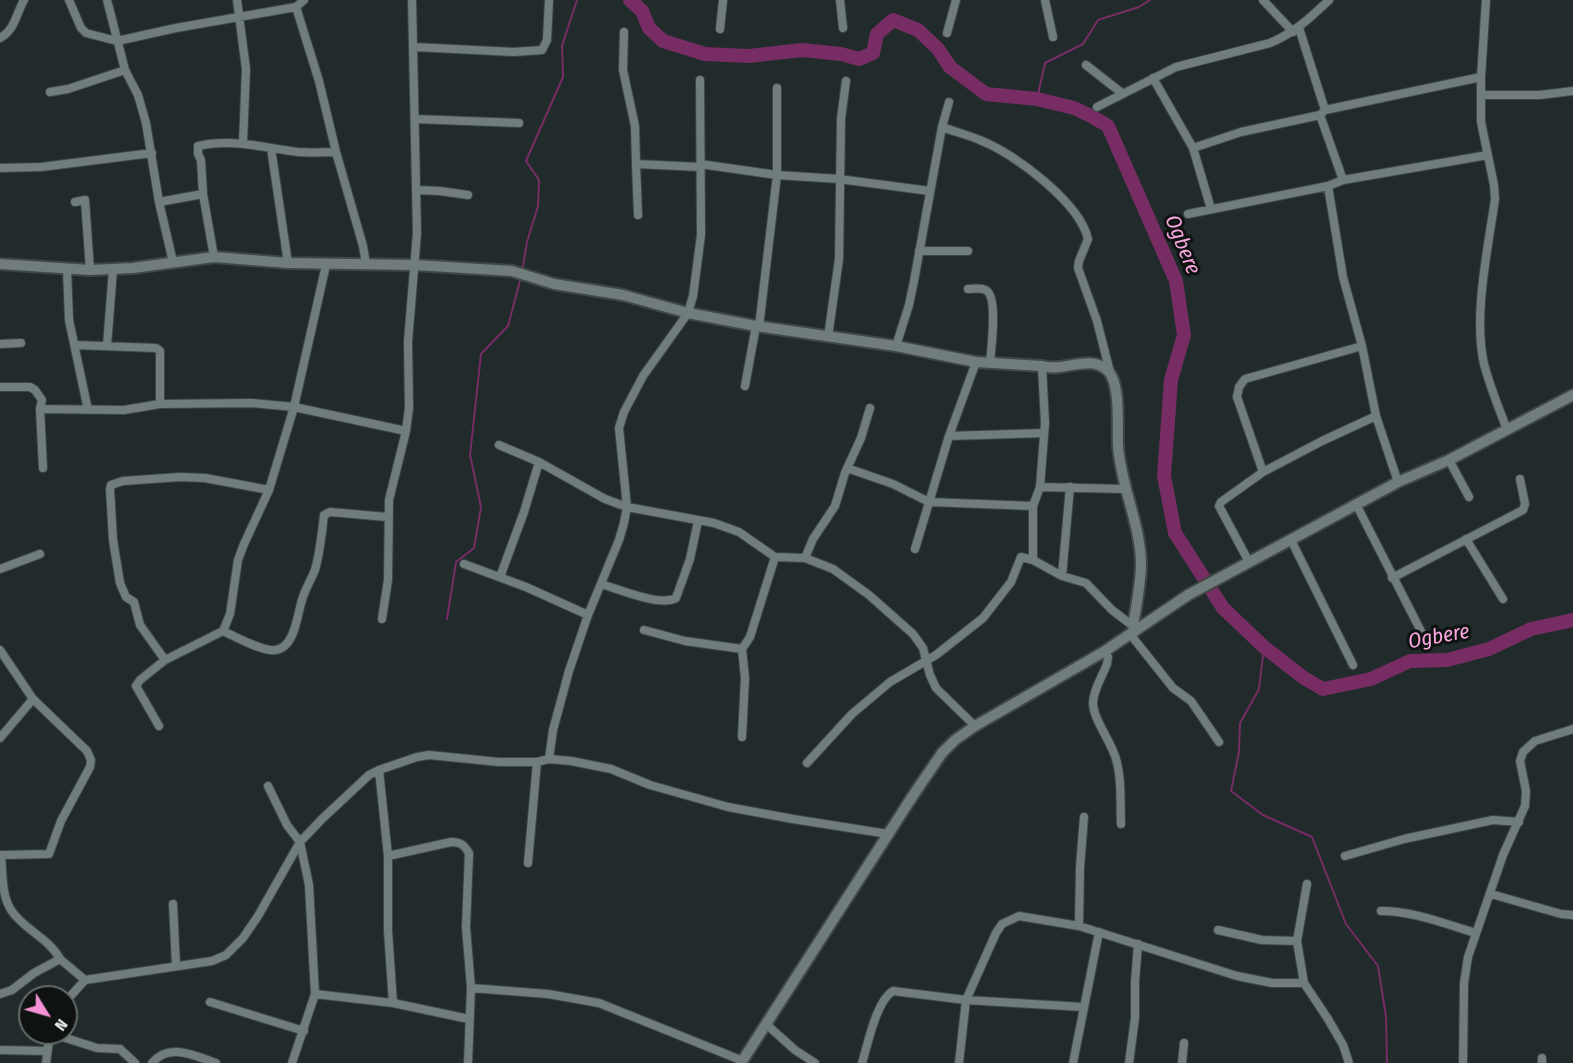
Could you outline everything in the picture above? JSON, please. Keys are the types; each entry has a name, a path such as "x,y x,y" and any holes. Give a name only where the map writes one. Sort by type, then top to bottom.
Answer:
{"street":[{"path":"0,38 9,33 24,0"},
{"path":"69,0 81,28 86,33 117,41 296,7 304,0"},
{"path":"107,0 125,70 138,95 146,123 159,202 173,262"},
{"path":"237,0 246,69 243,144"},
{"path":"382,619 388,580 389,500 406,431 409,408 408,342 415,265 417,190 412,0"},
{"path":"414,47 514,52 542,50 547,40 549,0"},
{"path":"720,29 723,0"},
{"path":"840,0 843,28"},
{"path":"947,33 956,0"},
{"path":"1045,0 1053,37"},
{"path":"1263,0 1296,30 1343,180"},
{"path":"1097,107 1153,78 1189,63 1270,43 1296,30 1329,0"},
{"path":"1486,0 1481,77 1481,123 1495,199 1480,309 1482,350 1490,382 1507,430"},
{"path":"296,7 319,81 366,264"},
{"path":"624,32 623,70 635,126 638,215"},
{"path":"1086,65 1123,94"},
{"path":"51,92 68,89 125,70"},
{"path":"1193,148 1241,132 1481,77"},
{"path":"1153,78 1193,148 1211,209"},
{"path":"549,759 560,703 588,615 619,540 627,507 620,428 624,412 643,376 688,313 693,296 701,235 700,80"},
{"path":"828,337 840,248 838,179 841,119 846,81"},
{"path":"745,386 757,327 777,175 777,88"},
{"path":"1482,95 1573,91"},
{"path":"896,346 909,305 942,127 949,102"},
{"path":"415,119 519,123"},
{"path":"942,127 983,141 1028,168 1049,185 1076,214 1089,239 1078,268 1097,321 1116,387 1119,454 1125,489 1136,524 1141,562 1133,630"},
{"path":"213,257 198,146 243,144 300,152 336,152"},
{"path":"271,148 288,263"},
{"path":"0,168 41,167 152,153"},
{"path":"1188,214 1328,186 1343,180 1488,155"},
{"path":"636,164 700,165 930,191"},
{"path":"1328,186 1343,277 1362,346 1377,416 1398,482"},
{"path":"417,190 468,195"},
{"path":"159,202 203,194"},
{"path":"75,201 86,200 90,270"},
{"path":"919,251 968,251"},
{"path":"0,264 90,270 133,268 213,257 326,265 415,265 512,271 554,284 623,295 688,313 757,327 896,346 976,362 1049,368 1094,364 1110,372"},
{"path":"159,726 136,686 165,660 223,631 230,614 238,560 269,490 294,407 326,265"},
{"path":"67,269 69,320 88,410"},
{"path":"107,346 113,269"},
{"path":"968,289 981,289 988,292 990,297 993,320 990,363"},
{"path":"0,344 21,343"},
{"path":"75,345 153,347 160,351 160,404"},
{"path":"1263,472 1237,397 1239,387 1245,380 1362,346"},
{"path":"915,549 949,436 976,362"},
{"path":"1033,560 1033,507 1040,487 1044,433 1042,366"},
{"path":"0,387 30,387 42,400 40,409 43,468"},
{"path":"471,988 548,994 599,1003 742,1062 888,834 942,753 955,740 975,726 1105,651 1133,630 1216,579 1357,506 1398,482 1449,460 1573,395"},
{"path":"40,409 124,410 160,404 252,403 294,407 406,431"},
{"path":"805,558 813,538 835,506 870,408"},
{"path":"1249,562 1220,504 1263,472 1322,441 1377,416"},
{"path":"949,436 1044,433"},
{"path":"499,445 539,462 604,499 627,507 714,523 738,532 775,557 805,558 833,569 869,595 913,634 923,648 936,688 975,726"},
{"path":"1449,460 1469,496"},
{"path":"500,577 524,512 539,462"},
{"path":"847,468 893,484 929,502 1033,507"},
{"path":"165,660 140,625 134,603 126,597 120,583 112,540 111,485 123,481 180,477 205,478 269,490"},
{"path":"1392,578 1523,510 1525,504 1520,479"},
{"path":"1040,487 1125,489"},
{"path":"1062,576 1070,487"},
{"path":"1357,506 1426,641"},
{"path":"223,631 267,650 276,650 284,646 291,636 302,599 314,573 324,515 330,512 387,517"},
{"path":"601,584 664,601 676,598 690,559 698,521"},
{"path":"1466,539 1503,599"},
{"path":"1291,540 1353,665"},
{"path":"0,569 40,554"},
{"path":"742,737 745,678 742,649 750,637 775,557"},
{"path":"807,763 852,714 890,682 926,661 983,618 1011,582 1021,557 1033,560 1062,576 1086,583 1133,630 1173,688 1191,700 1219,742"},
{"path":"464,564 526,587 588,615"},
{"path":"644,630 685,641 742,649"},
{"path":"0,650 33,699 87,751 91,760 90,767 61,821 49,855 0,855 4,893 10,908 16,916 53,946 60,959 85,980"},
{"path":"1105,651 1108,657 1107,664 1093,702 1094,712 1116,758 1120,778 1121,824"},
{"path":"0,738 33,699"},
{"path":"1462,1063 1464,983 1468,957 1503,855 1519,822 1526,798 1520,761 1523,752 1534,741 1573,729"},
{"path":"78,988 85,980 212,961 226,955 236,948 258,916 300,842 361,782 379,770 417,757 429,755 465,760 537,762 549,759 611,769 650,785 728,807 888,834"},
{"path":"528,863 537,762"},
{"path":"379,770 388,856 388,932 393,1003"},
{"path":"268,786 287,825 300,842 309,885 315,994 292,1063"},
{"path":"1078,926 1084,817"},
{"path":"1345,856 1404,839 1493,820 1519,822"},
{"path":"388,856 451,842 464,845 469,853 466,927 471,988 468,1063"},
{"path":"1307,884 1297,941 1304,983 1343,1045 1349,1063"},
{"path":"1491,894 1561,914 1573,915"},
{"path":"173,904 176,966"},
{"path":"1381,910 1399,911 1476,933"},
{"path":"959,1063 966,1000 996,933 1002,924 1019,916 1100,932 1237,976 1272,983 1304,983"},
{"path":"1218,930 1262,940 1297,941"},
{"path":"1073,1063 1100,932"},
{"path":"1129,1063 1135,1018 1138,944"},
{"path":"0,994 12,990 34,973 60,959"},
{"path":"862,1063 878,1012 886,995 893,991 966,1000 1083,1007"},
{"path":"315,994 393,1003 469,1019"},
{"path":"210,1002 304,1031"},
{"path":"766,1024 795,1050 815,1063"},
{"path":"78,1042 97,1048 120,1049 135,1063"},
{"path":"1182,1063 1184,1043"},
{"path":"46,1063 48,1045"},
{"path":"0,1050 47,1051"},
{"path":"152,1063 161,1053 175,1051 216,1063"}],"waterway":[{"path":"522,271 527,242 538,206 539,180 526,161 563,77 562,46 577,0"},
{"name":"Ogbere","path":"630,0 642,11 649,28 663,41 705,54 749,56 802,50 841,54 859,59 873,53 877,34 893,20 918,30 938,49 950,67 986,94 1037,99 1074,108 1108,126 1176,281 1184,335 1171,380 1164,476 1175,533 1223,608 1264,647 1304,678 1323,689 1371,679 1410,661 1447,660 1489,649 1531,629 1573,620"},
{"path":"1037,99 1045,63 1083,44 1098,20 1139,7 1150,0"},
{"path":"447,619 456,562 474,548 481,507 470,455 481,354 508,326 521,277"},
{"path":"1264,647 1259,689 1240,723 1239,752 1231,791 1263,815 1312,837 1346,924 1378,966 1386,1017 1387,1063"}]}
